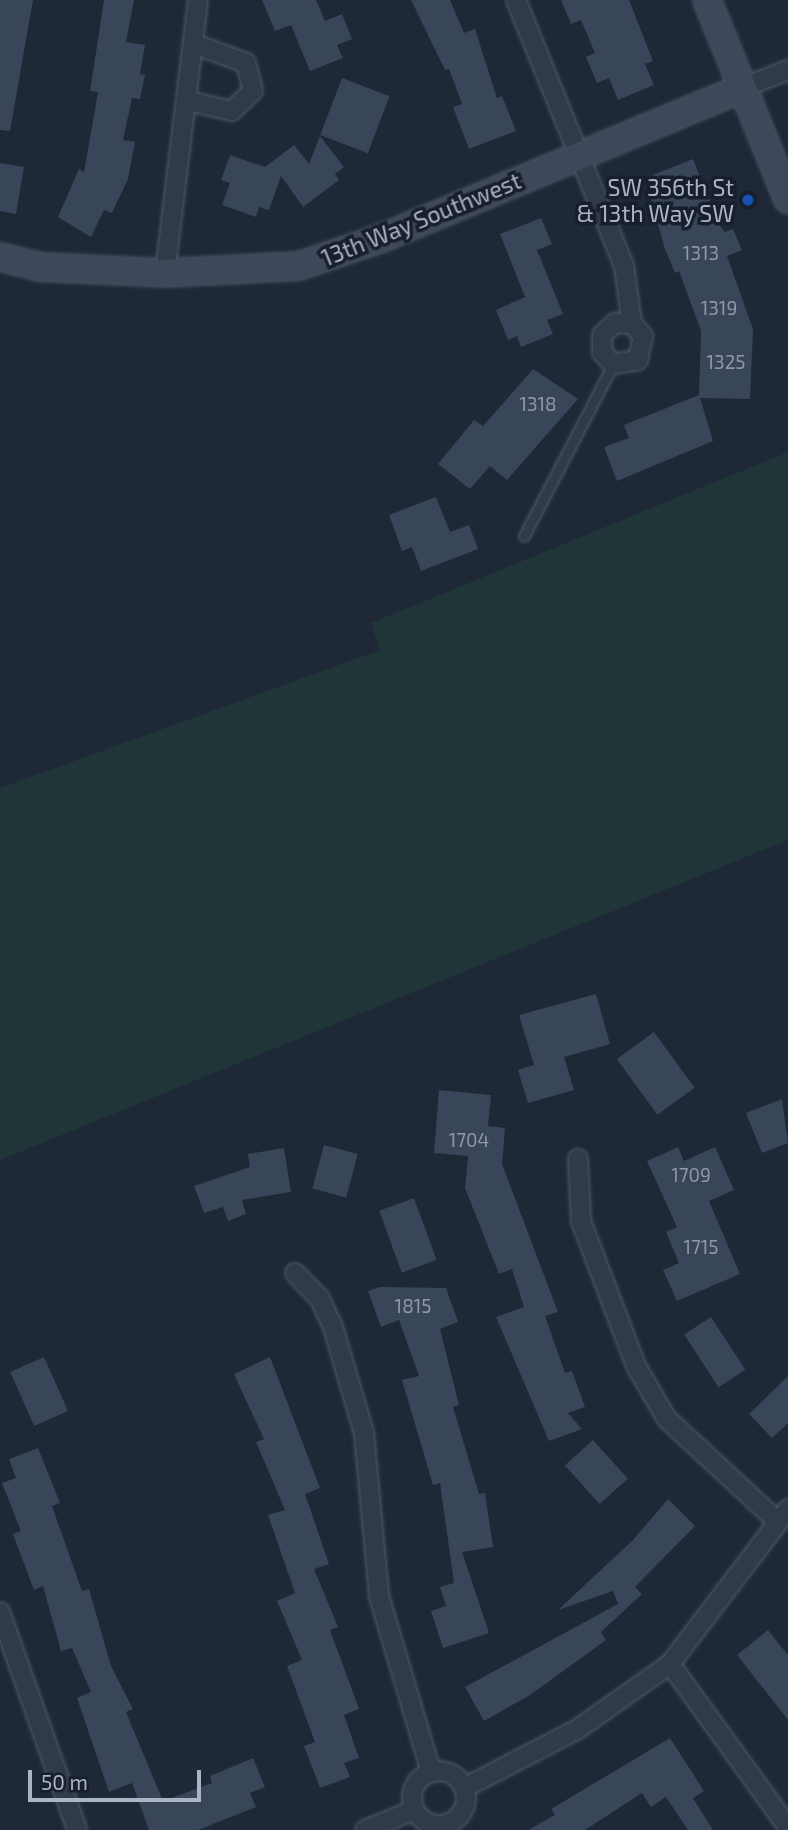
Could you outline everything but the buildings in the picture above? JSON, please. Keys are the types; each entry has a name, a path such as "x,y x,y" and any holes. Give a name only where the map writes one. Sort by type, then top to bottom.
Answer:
{"street":[{"path":"165,273 175,163 197,45 198,0"},
{"path":"516,0 624,266 632,324 643,337 642,354 630,365 613,364 602,352 602,335 615,323 632,324"},
{"path":"707,0 788,199"},
{"path":"188,101 232,111 253,91 246,63 197,45"},
{"path":"742,88 788,69"},
{"name":"13th Way Southwest","path":"0,257 40,267 165,273 299,267 382,238 742,88"},
{"path":"464,1788 558,1741 670,1664 783,1515 667,1419 636,1366 581,1221 579,1159"},
{"path":"295,1273 320,1299 333,1326 360,1420 379,1596 431,1772"},
{"path":"0,1612 77,1830"},
{"path":"670,1664 788,1827"},
{"path":"431,1772 450,1773 464,1788 462,1813 450,1827 428,1825 414,1810 414,1788 431,1772"},
{"path":"365,1830 414,1810"}],"lane":[{"path":"524,536 613,364"}],"green space":[{"path":"788,452 788,840 0,1160 0,788 380,650 371,623"}],"place":[{"name":"SW 356th St & 13th Way SW","path":"748,200"}]}
